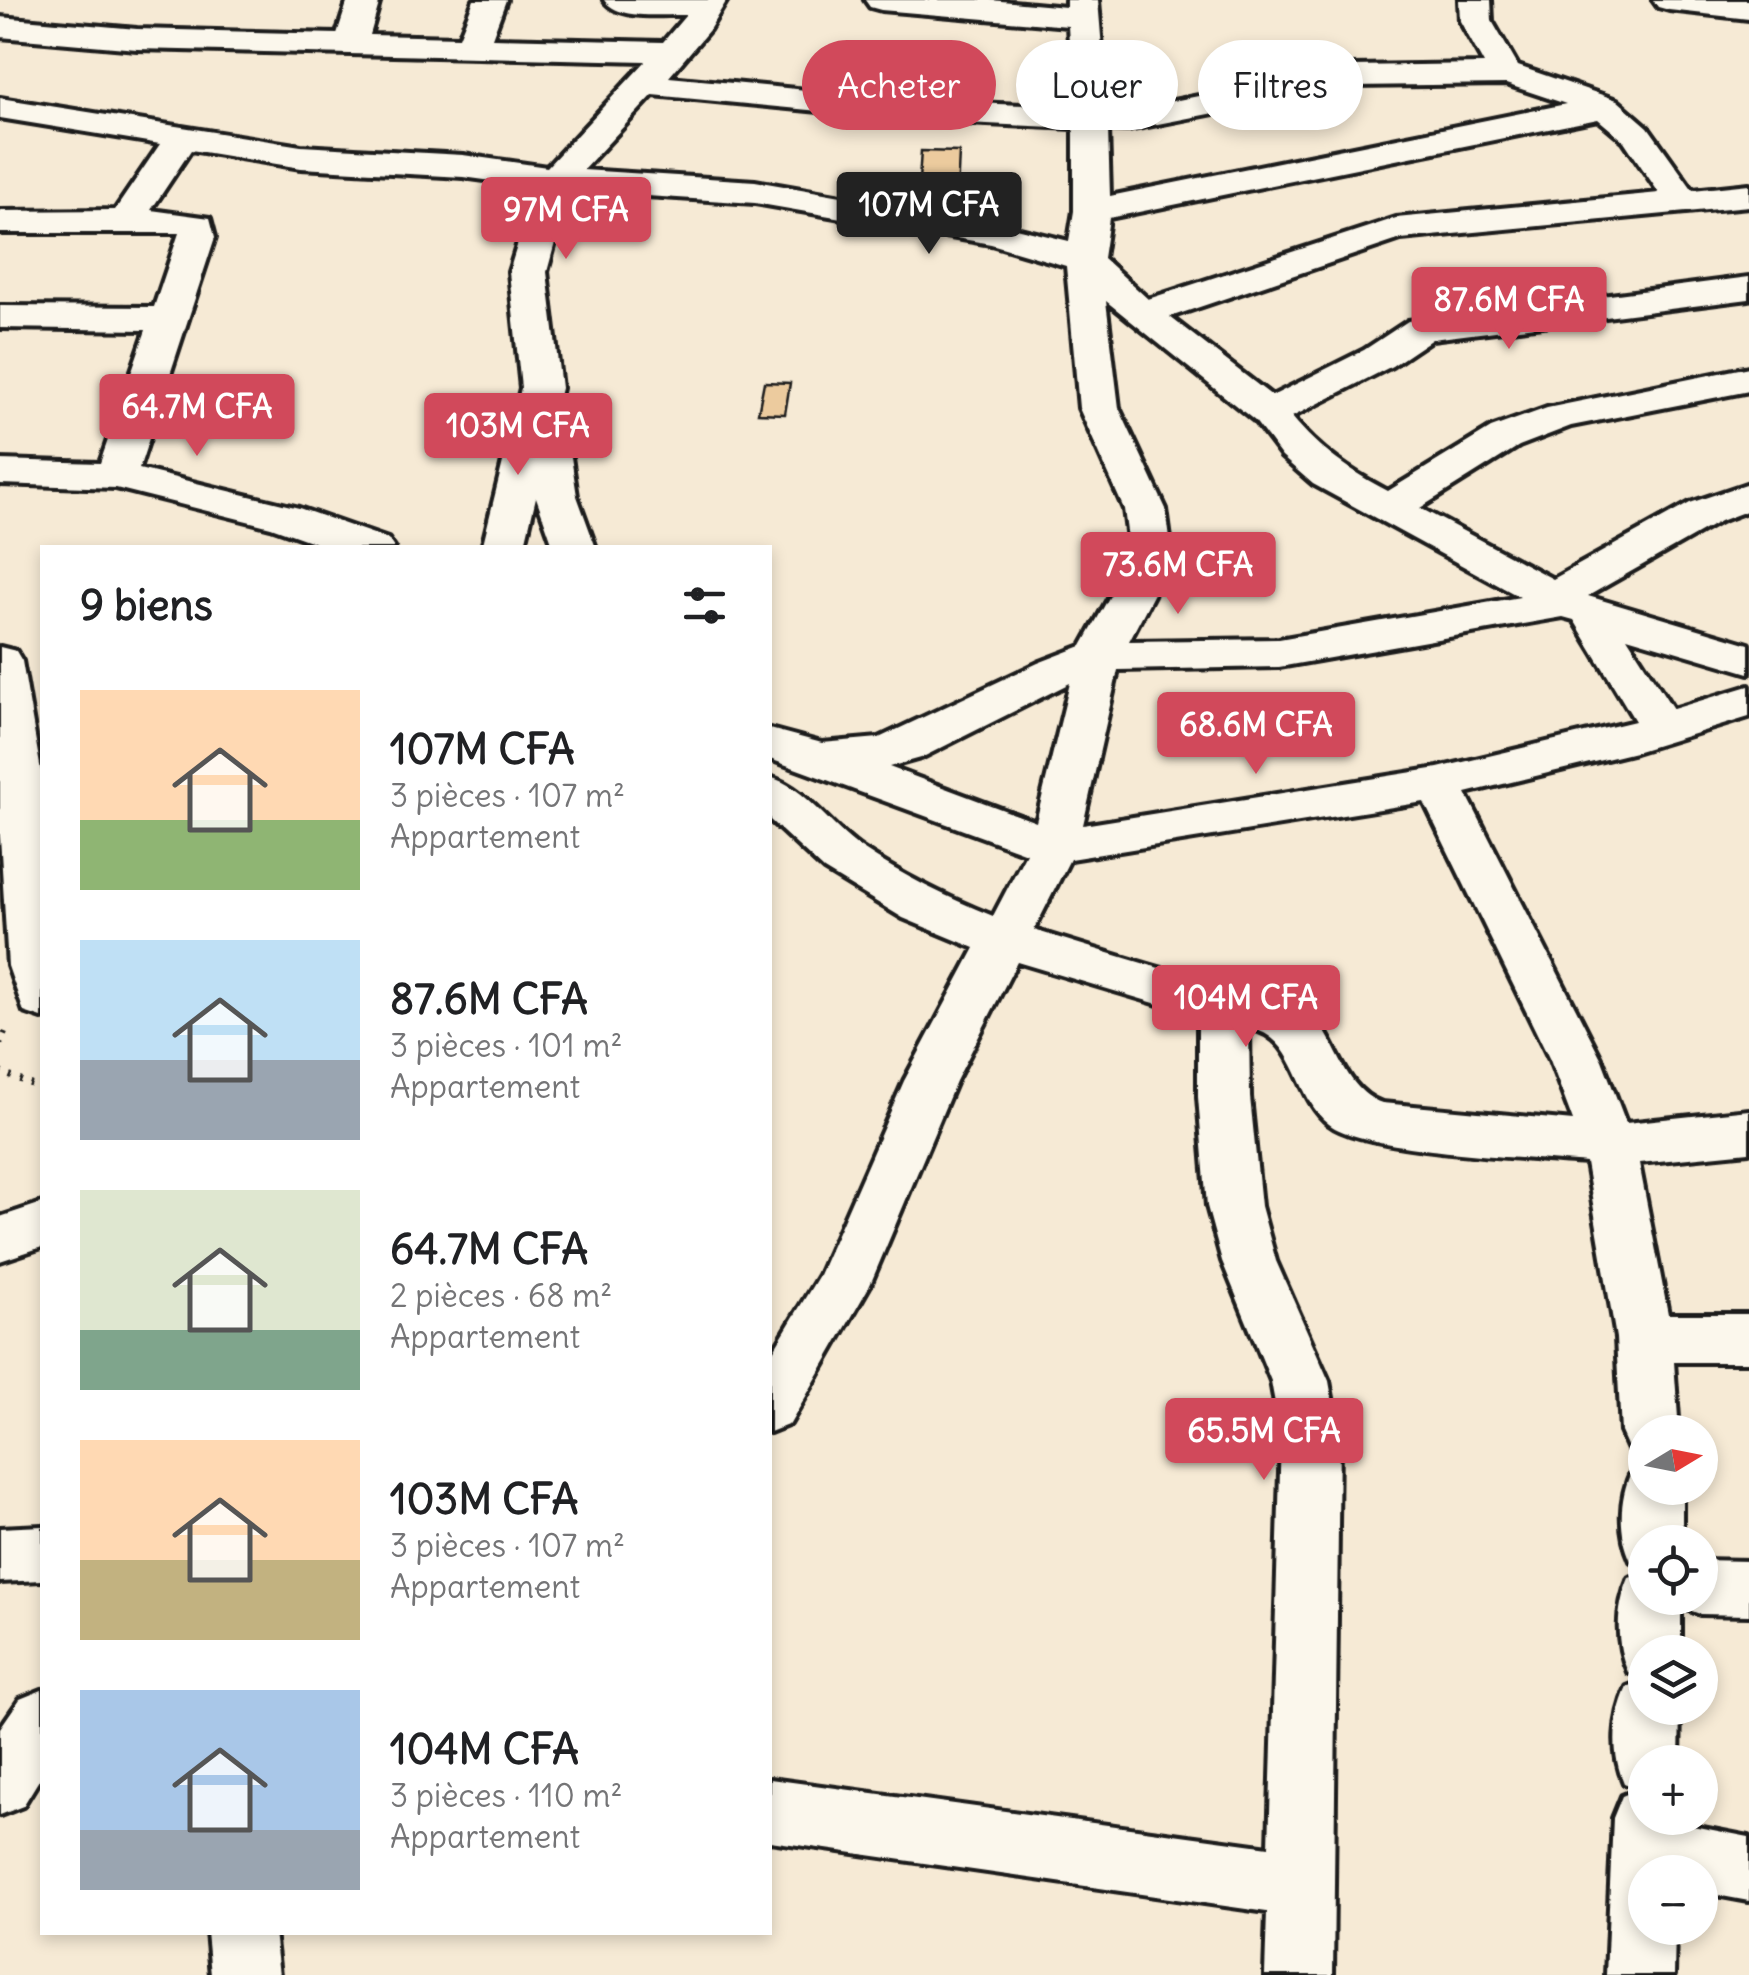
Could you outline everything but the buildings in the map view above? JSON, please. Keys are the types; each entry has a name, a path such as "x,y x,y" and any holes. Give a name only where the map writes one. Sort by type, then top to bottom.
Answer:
{"street":[{"path":"350,46 364,0"},
{"path":"472,47 490,0"},
{"path":"620,0 709,3"},
{"path":"881,0 1082,9 1085,40"},
{"path":"1476,0 1476,20 1506,74"},
{"path":"1669,0 1749,9"},
{"path":"575,545 556,496 528,272 554,179 645,84 709,3"},
{"path":"0,27 136,39 671,52"},
{"path":"1178,111 1352,76 1526,77 1605,108 1636,134 1683,200"},
{"path":"645,84 730,96 1016,115"},
{"path":"0,108 301,158 463,166 554,179 755,192 991,233 1084,260 1142,314 1269,413 1296,448 1326,475 1569,603 1749,659"},
{"path":"1092,211 1425,140 1605,108"},
{"path":"772,1404 842,1285 930,1081 1056,843 1099,656 1142,576 1149,539 1145,509 1099,408 1084,260 1092,211 1091,130"},
{"path":"125,222 180,140"},
{"path":"1142,314 1381,232 1749,195"},
{"path":"0,222 187,222 197,226 171,319 116,476"},
{"path":"1269,413 1378,358 1420,329 1749,288"},
{"path":"0,317 171,319"},
{"path":"1389,509 1504,437 1561,416 1749,379"},
{"path":"504,545 541,388"},
{"path":"0,472 116,476 284,517 364,545"},
{"path":"818,757 879,754 905,747 1054,673 1099,656 1279,653 1569,603 1705,512 1749,496"},
{"path":"1569,603 1662,728"},
{"path":"0,662 18,758 33,966 40,991"},
{"path":"772,745 818,757 1028,837 1056,843 1185,828 1438,784 1662,728 1743,713"},
{"path":"1438,784 1576,1060 1609,1145 1644,1338 1649,1415"},
{"path":"772,795 841,858 920,906 1005,940 1223,1005 1276,1014 1297,1028 1334,1096 1349,1112 1380,1122 1609,1145 1749,1131"},
{"path":"1223,1005 1224,1097 1234,1206 1249,1261 1300,1380 1310,1437 1299,1975"},
{"path":"0,1240 40,1226"},
{"path":"1644,1338 1749,1338"},
{"path":"0,1556 40,1553"},
{"path":"1718,1587 1749,1588"},
{"path":"0,1784 40,1723"},
{"path":"772,1810 1299,1884"},
{"path":"1640,1975 1645,1835"},
{"path":"1651,1835 1749,1869"}],"path":[{"path":"0,1072 40,1088"}]}
